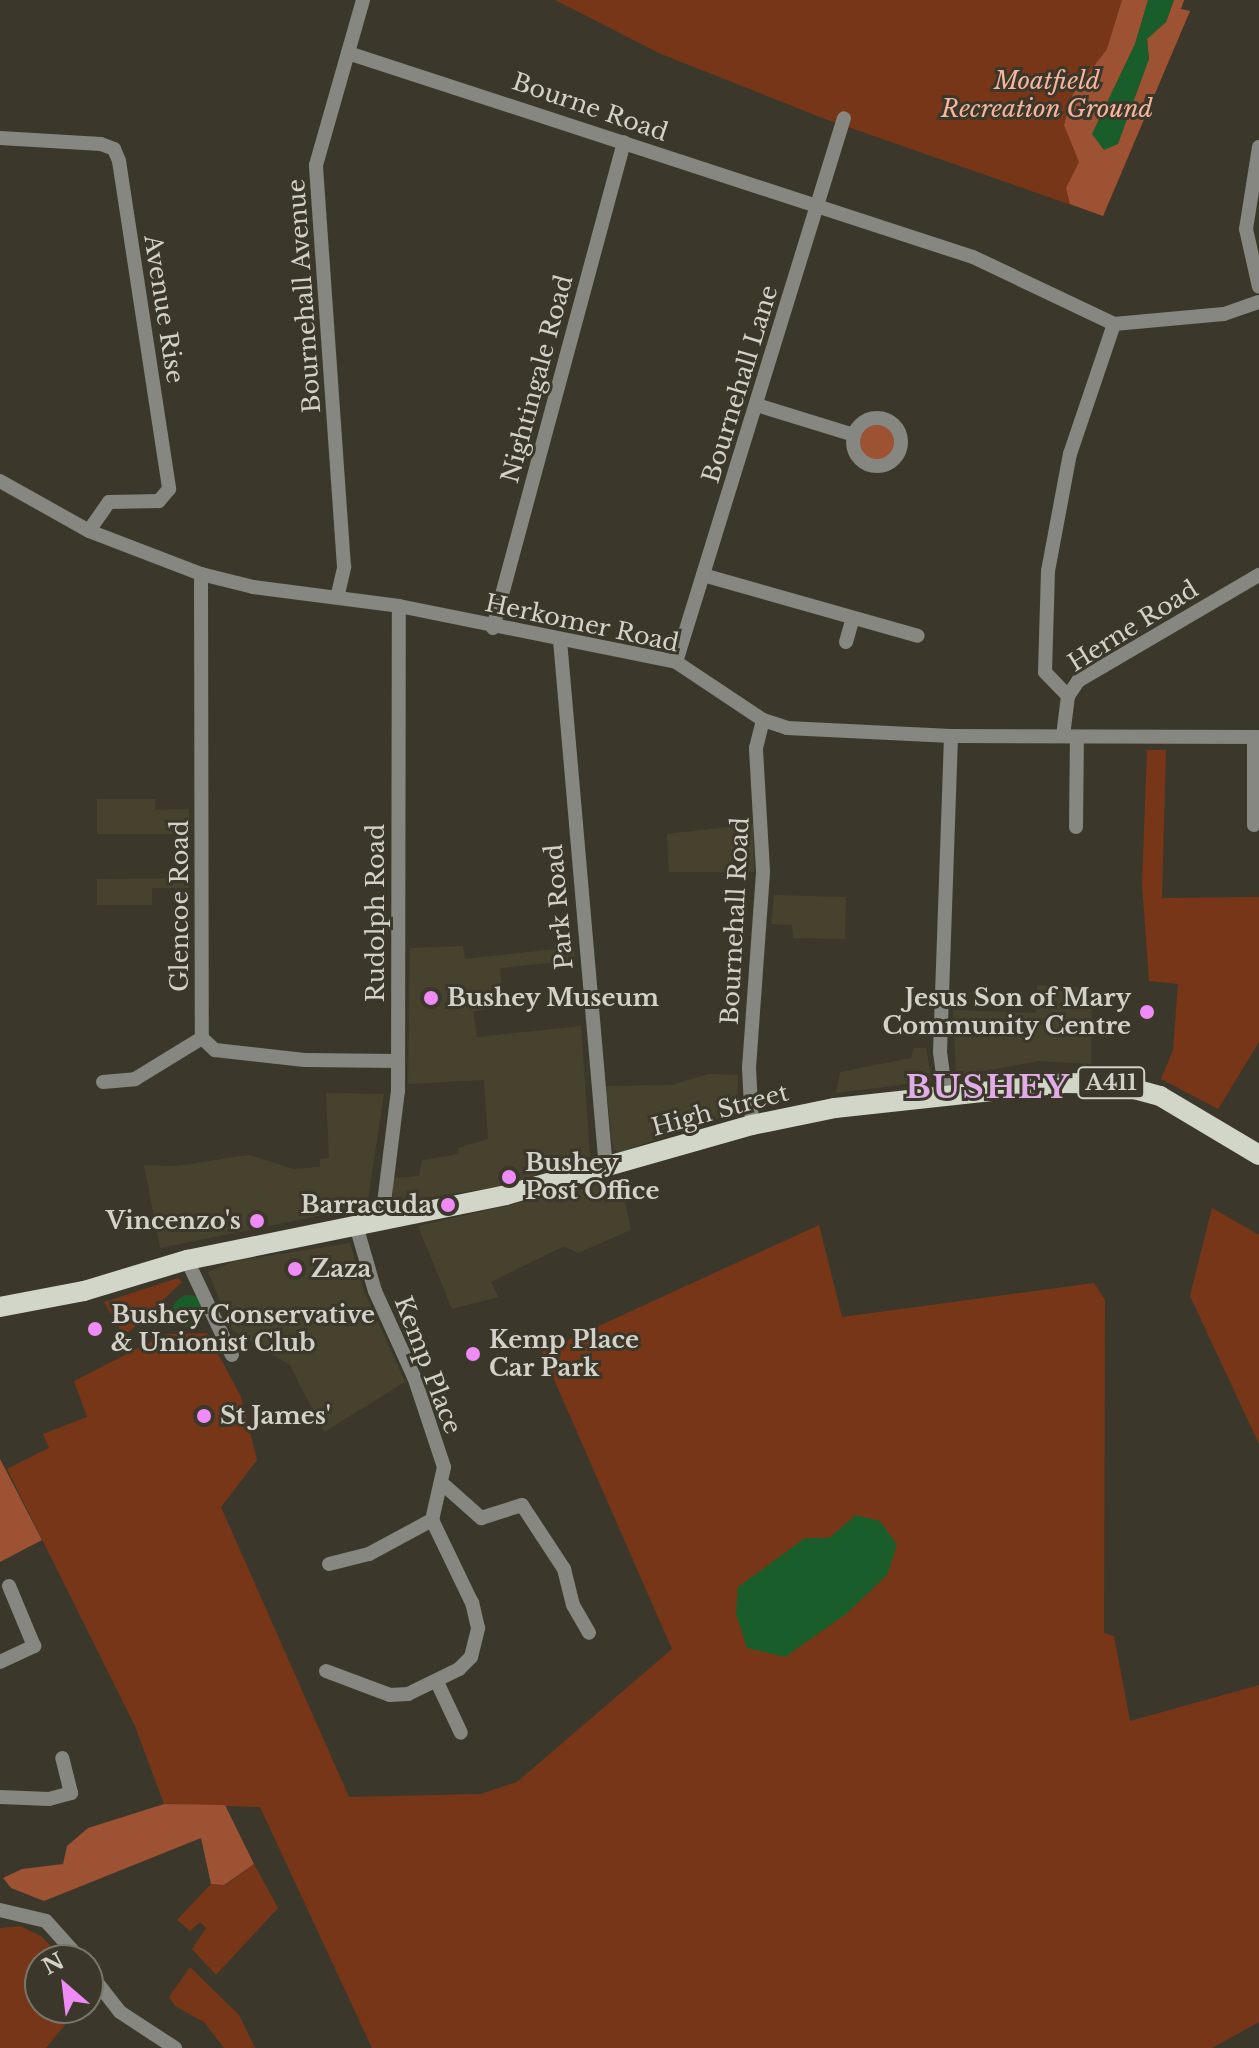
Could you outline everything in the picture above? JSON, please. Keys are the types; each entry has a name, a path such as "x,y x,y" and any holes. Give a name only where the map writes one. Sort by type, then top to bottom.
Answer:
{"main road":[{"name":"High Street","path":"0,1307 84,1291 187,1260 606,1169 752,1125 835,1108 1065,1083 1116,1084 1160,1096 1259,1155"}],"street":[{"name":"Bournehall Avenue","path":"338,594 344,567 316,165 363,0"},
{"name":"Bourne Road","path":"348,53 973,257 1114,324"},
{"name":"Bournehall Lane","path":"676,662 844,118"},
{"name":"Avenue Rise","path":"0,138 101,144 114,149 119,161 169,489 159,501 109,502 89,531"},
{"name":"Nightingale Road","path":"493,628 624,142"},
{"path":"1259,147 1246,220 1259,287"},
{"path":"1068,696 1045,672 1048,571 1070,454 1114,324 1224,314 1259,302"},
{"path":"757,405 854,435"},
{"name":"Herkomer Road","path":"0,481 89,531 201,574 253,587 338,594 493,628 676,662 763,720 799,729 951,736 1256,737"},
{"name":"Glencoe Road","path":"201,574 202,1038"},
{"path":"703,575 852,621 918,636"},
{"name":"Herne Road","path":"1076,827 1068,696 1088,675 1259,575"},
{"name":"Rudolph Road","path":"382,1219 398,1061 399,606"},
{"path":"846,642 852,621"},
{"name":"Park Road","path":"560,640 606,1169"},
{"name":"Bournehall Road","path":"752,1125 749,1068 764,856 756,748 763,720"},
{"path":"946,1097 940,1052 951,736"},
{"path":"1254,825 1256,737"},
{"path":"103,1082 135,1079 202,1038 215,1050 304,1060 398,1061"},
{"name":"Kemp Place","path":"356,1225 375,1291 414,1377 444,1467 444,1485 432,1520"},
{"path":"187,1260 232,1355"},
{"path":"444,1485 481,1518 522,1505 564,1569 573,1605 589,1633"},
{"path":"326,1671 390,1695 437,1682 471,1657 478,1628 472,1603 432,1520 369,1554 329,1564"},
{"path":"0,1662 34,1646 9,1586"},
{"path":"437,1682 461,1733"},
{"path":"0,1797 49,1799 71,1793 62,1758"},
{"path":"0,1910 46,1921 67,1944"},
{"path":"104,1992 120,2012 175,2048"}],"shaded area":[{"path":"1122,0 1148,0 1135,44 1092,134 1149,59 1147,39 1166,22 1174,0 1184,0 1181,9 1190,11 1103,216 1070,204 1066,188 1079,162 1064,125 1073,94 1107,49"},
{"path":"1148,0 1174,0 1166,22 1147,39 1149,59 1118,144 1104,150 1092,134 1135,44"},
{"path":"877,422 890,428 896,441 890,454 877,460 864,454 858,441 864,428"},
{"path":"97,799 155,799 155,810 189,809 189,834 97,834"},
{"path":"753,824 754,872 669,872 667,834"},
{"path":"189,878 189,888 152,888 152,905 97,905 97,879"},
{"path":"774,895 846,897 845,939 793,938 792,925 771,924"},
{"path":"463,946 465,959 574,947 575,960 500,968 503,1007 473,1011 477,1037 581,1026 590,1157 503,1186 393,1203 393,1178 419,1176 422,1160 459,1154 458,1148 488,1139 484,1080 408,1084 410,948"},
{"path":"1037,985 1092,988 1091,1064 1039,1061 956,1076 953,1010 1036,1013"},
{"path":"914,1048 926,1048 932,1081 836,1093 840,1072 911,1058"},
{"path":"708,1074 738,1075 737,1112 620,1152 613,1149 606,1086 672,1085"},
{"path":"326,1093 384,1094 367,1206 160,1248 144,1165 176,1166 249,1155 293,1169 320,1167 320,1159 329,1158"},
{"path":"620,1180 631,1230 578,1253 564,1246 491,1282 498,1297 452,1309 418,1226"},
{"path":"350,1243 363,1289 405,1382 324,1432 290,1365 232,1330 208,1272 235,1261"},
{"path":"189,1295 201,1299 205,1311 201,1323 189,1327 177,1323 173,1311 177,1299"},
{"path":"0,1459 42,1540 0,1562"},
{"path":"856,1515 880,1521 897,1545 887,1575 846,1614 785,1657 747,1648 736,1614 738,1587 805,1538 829,1538"},
{"path":"164,1804 225,1805 254,1864 224,1885 211,1884 201,1838 44,1901 11,1888 3,1878 22,1869 63,1864 67,1846 88,1828"}],"green space":[{"name":"Moatfield Recreation Ground","path":"555,0 1184,0 1181,9 1190,11 1103,216 825,119 661,54"},
{"path":"1147,750 1166,750 1162,898 1259,897 1259,1042 1218,1109 1161,1079 1173,1050 1178,984 1149,981 1142,883"},
{"path":"1212,1208 1259,1235 1259,1444 1190,1296"},
{"path":"819,1225 842,1317 1094,1283 1105,1300 1104,1633 1114,1636 1130,1721 1259,1685 1259,2022 1212,2048 372,2048 260,1807 164,1804 135,1726 7,1469 49,1448 43,1434 87,1417 74,1381 166,1334 207,1333 241,1397 257,1460 221,1507 349,1797 481,1794 517,1782 672,1649 542,1352"},
{"path":"178,1278 182,1282 129,1332 120,1329 104,1302"},
{"path":"254,1864 278,1908 216,1975 192,1949 206,1928 200,1922 190,1931 177,1920 211,1884 225,1885"},
{"path":"20,1926 41,1936 49,1944 24,1944 24,2024 66,2024 46,2048 0,2048 0,1928"},
{"path":"190,1967 239,2015 255,2048 224,2048 204,2022 175,2006 169,1997"}],"place":[{"name":"Bushey Museum","path":"431,998"},
{"name":"Jesus Son of Mary Community Centre","path":"1147,1012"},
{"name":"Bushey Post Office","path":"509,1177"},
{"name":"Barracuda","path":"448,1205"},
{"name":"Vincenzo's","path":"257,1221"},
{"name":"Zaza","path":"295,1269"},
{"name":"Bushey Conservative & Unionist Club","path":"95,1329"},
{"name":"Kemp Place Car Park","path":"473,1354"},
{"name":"St James'","path":"204,1416"}],"district":[{"name":"BUSHEY","path":"988,1087"}]}
